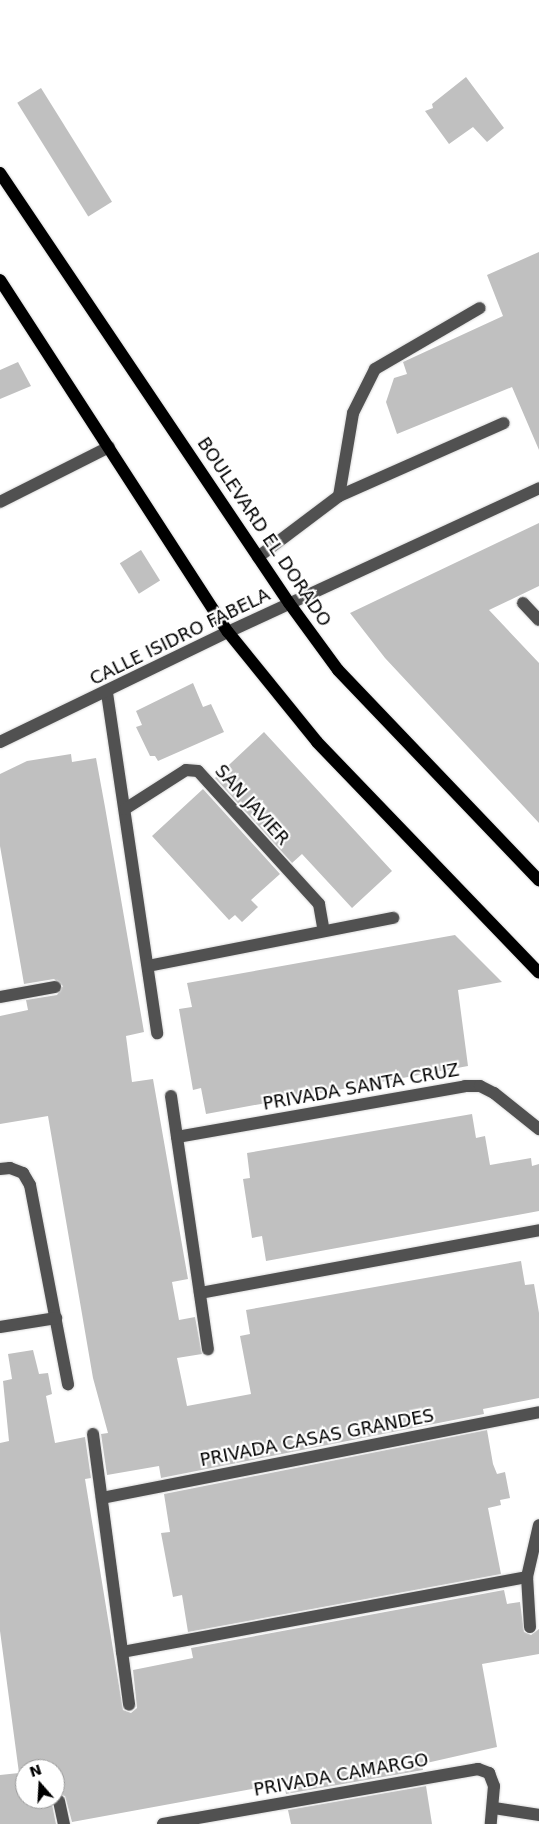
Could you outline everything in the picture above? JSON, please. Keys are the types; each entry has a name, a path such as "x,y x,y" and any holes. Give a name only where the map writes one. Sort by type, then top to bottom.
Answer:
{"main road":[{"name":"BOULEVARD EL DORADO","path":"0,173 289,603 338,670 539,880"},
{"path":"0,280 228,632 317,742 539,973"}],"street":[{"path":"339,496 354,413 375,369 480,308"},
{"path":"258,556 339,496 504,423"},
{"path":"0,502 109,447"},
{"name":"CALLE ISIDRO FABELA","path":"0,742 107,693 289,603 539,488"},
{"path":"523,603 539,620"},
{"path":"107,693 157,1033"},
{"name":"SAN JAVIER","path":"125,809 186,770 198,772 319,904 324,931"},
{"path":"148,966 393,918"},
{"path":"1,993 55,988"},
{"name":"PRIVADA SANTA CRUZ","path":"177,1137 465,1086 480,1086 494,1093 539,1129"},
{"path":"170,1096 208,1349"},
{"path":"0,1169 10,1168 23,1173 30,1185 68,1384"},
{"path":"200,1293 539,1230"},
{"path":"0,1327 56,1318"},
{"name":"PRIVADA CASAS GRANDES","path":"102,1498 539,1412"},
{"path":"93,1434 129,1705"},
{"path":"530,1626 527,1577 539,1525"},
{"path":"122,1652 527,1577"},
{"name":"PRIVADA CAMARGO","path":"163,1824 478,1769 489,1773 494,1786 494,1808 491,1824"},
{"path":"494,1808 539,1815"},
{"path":"61,1809 64,1824"}],"building":[{"path":"466,77 504,128 487,142 473,127 449,144 425,111 433,108 432,104"},
{"path":"41,88 112,202 88,216 17,103"},
{"path":"539,252 539,450 512,387 397,434 386,402 394,378 407,374 403,362 503,316 487,275"},
{"path":"18,362 31,386 0,399 0,370"},
{"path":"539,523 539,586 489,610 539,663 539,823 385,658 350,613"},
{"path":"141,550 160,581 139,594 120,563"},
{"path":"193,683 203,707 211,704 224,732 158,761 155,756 150,756 136,727 142,725 136,711"},
{"path":"264,732 392,871 352,908 302,854 292,863 215,778"},
{"path":"71,754 72,762 96,758 105,807 144,1032 126,1036 132,1082 153,1079 188,1279 172,1282 179,1320 195,1317 202,1354 177,1358 187,1406 251,1394 240,1336 250,1334 246,1310 521,1261 525,1285 534,1284 539,1313 539,1398 483,1409 484,1414 161,1478 159,1466 107,1475 101,1434 108,1433 93,1378 48,1116 0,1124 0,1016 28,1010 26,1000 57,995 63,986 54,979 24,984 0,846 0,774 27,761"},
{"path":"203,789 280,874 251,900 258,907 242,922 235,915 229,920 152,836"},
{"path":"455,935 502,982 458,990 468,1066 206,1114 201,1088 193,1090 179,1009 192,1007 187,983"},
{"path":"472,1114 476,1138 485,1136 490,1165 531,1158 532,1166 539,1164 539,1211 266,1261 262,1236 252,1238 243,1179 250,1178 247,1153"},
{"path":"33,1350 39,1374 48,1373 52,1394 46,1396 55,1443 85,1437 91,1478 85,1479 123,1710 131,1713 137,1708 133,1670 193,1658 191,1648 504,1590 507,1604 520,1602 524,1632 531,1635 539,1629 539,1654 482,1664 497,1747 422,1764 423,1770 286,1794 284,1783 72,1822 65,1796 65,1759 17,1759 0,1631 0,1443 9,1441 3,1381 12,1379 8,1354"},
{"path":"487,1430 493,1464 497,1474 505,1472 510,1498 500,1500 501,1505 488,1508 501,1574 188,1632 182,1595 173,1597 161,1533 170,1532 164,1494"},
{"path":"15,1773 15,1809 53,1809 56,1824 0,1824 0,1775"},
{"path":"426,1786 432,1824 291,1824 288,1810"}]}
